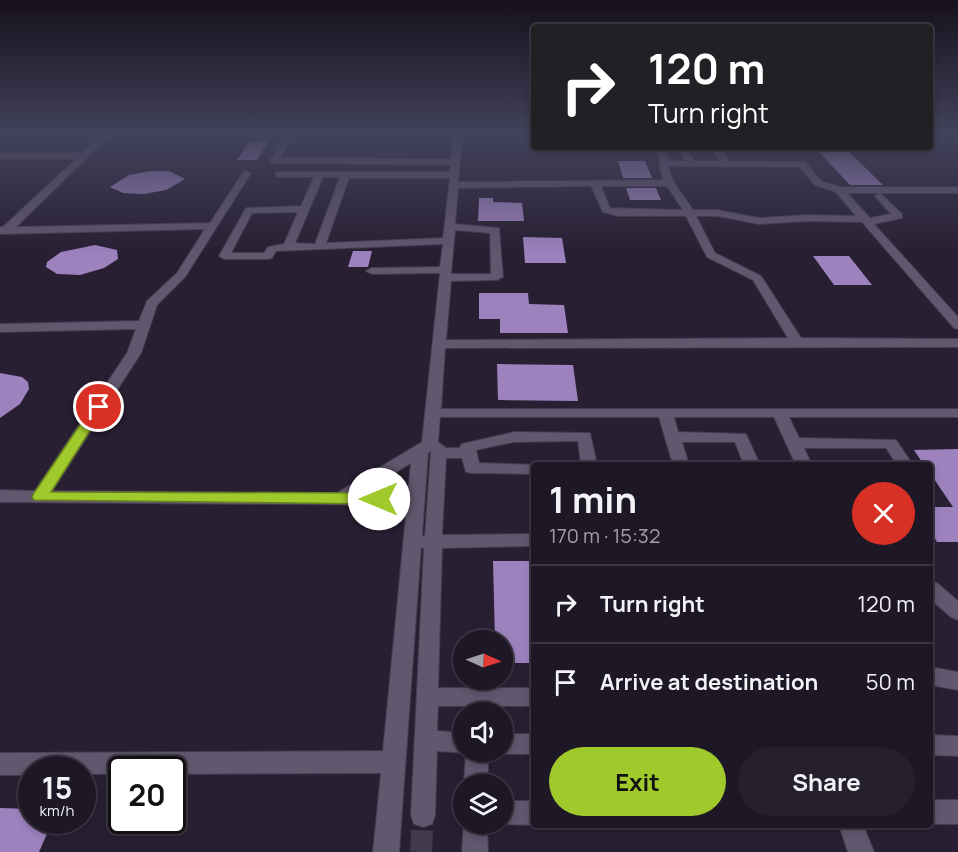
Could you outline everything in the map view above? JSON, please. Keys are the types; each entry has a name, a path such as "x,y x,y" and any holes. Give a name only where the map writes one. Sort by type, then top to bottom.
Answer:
{"lane":[{"path":"2,232 63,175"},
{"path":"39,497 134,353 151,304 181,275 246,175"},
{"path":"288,246 320,175"},
{"path":"339,175 371,175"},
{"path":"320,247 345,175"},
{"path":"423,815 433,542 430,449 455,175"},
{"path":"466,175 595,184 669,183"},
{"path":"667,175 669,183 689,212 711,255 757,278 797,342"},
{"path":"811,175 818,183 839,190 958,190"},
{"path":"595,184 606,210 618,213 717,213 759,221 808,218 866,220 898,216 880,196"},
{"path":"839,190 958,325"},
{"path":"304,209 249,210 224,256 268,256 272,249 288,246 320,247 449,241"},
{"path":"2,232 212,226"},
{"path":"372,271 496,277 495,230 450,227"},
{"path":"0,328 142,325"},
{"path":"440,344 958,343"},
{"path":"433,413 958,413"},
{"path":"678,413 672,437 680,462"},
{"path":"779,413 802,462"},
{"path":"531,469 472,468 467,447 514,437 585,436 589,462"},
{"path":"672,437 741,437 751,462"},
{"path":"793,443 891,443 903,462"},
{"path":"341,498 430,449 468,453"},
{"path":"386,852 416,499 430,449"},
{"path":"0,496 416,499"},
{"path":"412,543 531,540"},
{"path":"933,591 958,612"},
{"path":"933,677 958,681"},
{"path":"427,697 531,698"},
{"path":"426,740 453,742"},
{"path":"513,744 531,744"},
{"path":"933,745 958,746"},
{"path":"0,764 393,762"},
{"path":"933,812 958,812"},
{"path":"513,813 531,813"},
{"path":"852,828 861,852"},
{"path":"475,834 475,852"}],"building":[{"path":"129,175 177,175 185,179 166,190 144,194 123,193 110,187"},
{"path":"622,175 651,175 652,178 623,178"},
{"path":"840,175 872,175 883,185 850,185"},
{"path":"626,188 656,188 661,200 630,200"},
{"path":"479,198 493,198 493,202 522,203 524,221 478,221"},
{"path":"523,237 562,238 566,263 525,263"},
{"path":"95,245 117,250 118,259 104,268 80,275 57,274 46,267 47,262 61,252"},
{"path":"353,251 372,251 368,267 348,267"},
{"path":"813,256 849,256 872,285 834,285"},
{"path":"479,293 528,293 529,304 564,305 568,333 500,333 500,319 479,319"},
{"path":"497,364 573,365 578,401 498,400"},
{"path":"0,373 22,377 28,382 29,389 20,404 0,418"},
{"path":"958,449 958,542 937,542 933,535 933,507 953,507 933,477 933,462 922,462 914,450"},
{"path":"493,561 531,561 531,663 513,663 513,630 495,630"},
{"path":"0,808 18,809 18,834 47,834 39,852 0,852"}],"tunnel":[{"path":"421,852 423,815"}],"route":[{"path":"99,407 39,497 379,499"}]}
